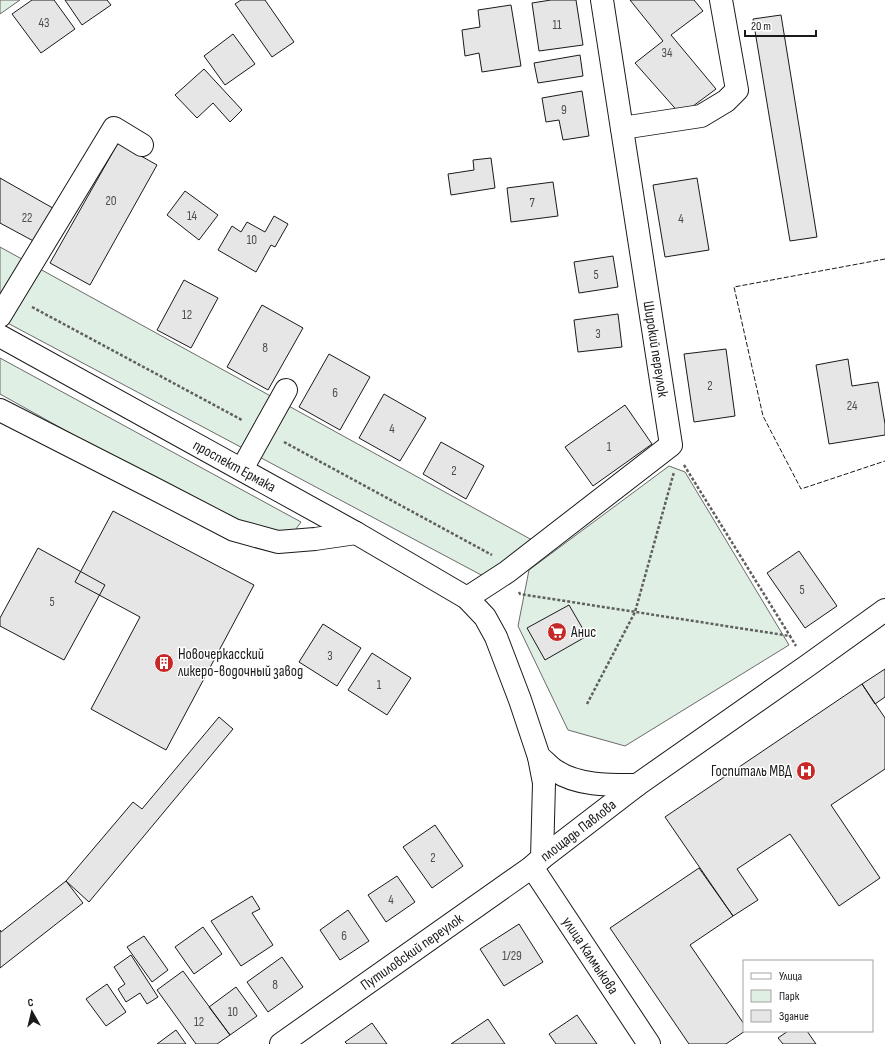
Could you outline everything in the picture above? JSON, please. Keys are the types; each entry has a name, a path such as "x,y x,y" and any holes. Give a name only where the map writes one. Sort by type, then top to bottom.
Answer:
{"street":[{"name":"Широкий переулок","path":"602,0 675,450"},
{"path":"622,128 701,116 726,102 737,90 721,0"},
{"path":"0,316 114,128 142,145"},
{"name":"проспект Ермака","path":"0,336 242,469 467,598"},
{"path":"242,469 286,390"},
{"path":"0,410 234,530 278,542 315,539 356,533"},
{"path":"467,598 507,572 675,450"},
{"name":"площадь Павлова","path":"467,598 485,617 496,637 540,757 544,783 537,862"},
{"name":"площадь Павлова","path":"537,862 637,785 885,610"},
{"name":"площадь Павлова","path":"540,757 555,771 576,780 609,785 637,785"},
{"name":"Путиловский переулок","path":"281,1044 537,862"},
{"name":"улица Калмыкова","path":"537,862 649,1044"}],"path":[{"path":"12,296 499,558 520,594 790,636"},
{"path":"587,704 636,612 675,450"},
{"path":"675,450 807,666"}],"green space":[{"path":"0,0 20,0 0,14"},
{"path":"0,247 532,540 485,577 0,319"},
{"path":"0,358 301,522 293,533 237,526 0,394"},
{"path":"669,466 685,472 789,645 625,746 568,730 518,626 529,570"}],"building":[{"path":"32,0 54,0 75,29 41,53 12,14"},
{"path":"65,0 107,0 111,5 82,25"},
{"path":"241,0 265,0 294,42 272,57 235,4"},
{"path":"551,0 576,0 583,45 539,51 532,3"},
{"path":"630,0 694,0 703,11 671,35 716,89 681,115 635,63 663,41"},
{"path":"511,5 521,66 482,72 479,53 465,56 462,30 480,27 478,10"},
{"path":"781,15 817,237 790,241 753,19"},
{"path":"233,34 255,64 225,85 204,56"},
{"path":"580,55 583,76 538,83 534,63"},
{"path":"204,69 242,110 230,122 213,103 197,118 175,95"},
{"path":"582,91 589,136 563,140 559,120 546,122 542,98"},
{"path":"118,143 157,165 90,285 50,263"},
{"path":"491,158 495,188 451,195 448,174 474,170 473,160"},
{"path":"0,178 58,211 39,244 0,223"},
{"path":"697,178 709,250 665,257 653,185"},
{"path":"553,182 558,216 511,222 507,188"},
{"path":"185,191 218,215 199,240 167,215"},
{"path":"274,216 288,224 275,247 271,245 256,272 218,250 232,226 241,232 247,222 265,232"},
{"path":"613,256 618,287 579,293 574,262"},
{"path":"184,280 218,298 191,348 157,330"},
{"path":"262,305 303,328 268,390 227,367"},
{"path":"618,314 622,347 578,352 574,320"},
{"path":"726,349 735,416 694,422 684,354"},
{"path":"329,354 370,377 340,430 299,407"},
{"path":"848,359 852,386 878,382 885,424 885,435 829,444 816,365"},
{"path":"384,394 426,418 400,461 359,438"},
{"path":"625,405 652,444 593,486 565,447"},
{"path":"441,442 484,466 466,499 423,474"},
{"name":"Новочеркасский ликеро-водочный завод","path":"113,511 254,585 166,750 91,709 140,617 75,582"},
{"path":"38,548 105,585 64,660 0,626 0,618"},
{"path":"799,551 837,606 805,628 767,573"},
{"name":"Анис","path":"569,605 587,636 545,660 527,628"},
{"path":"323,624 361,648 337,686 299,662"},
{"path":"372,653 411,678 387,715 348,690"},
{"path":"885,669 885,697 875,704 862,684"},
{"path":"862,684 885,718 885,769 831,805 880,878 839,906 790,834 737,869 758,900 733,916 665,817"},
{"path":"219,717 233,729 89,902 66,881 133,802 142,809"},
{"path":"435,825 463,866 432,888 403,847"},
{"path":"699,868 733,916 690,945 743,1023 744,1032 726,1044 689,1044 610,928"},
{"path":"397,876 415,902 386,922 368,895"},
{"path":"66,881 83,903 0,968 0,930 1,932"},
{"path":"252,896 260,909 252,913 273,945 241,966 211,921"},
{"path":"348,910 369,941 340,960 320,930"},
{"path":"519,924 543,962 504,986 480,949"},
{"path":"203,927 222,954 194,974 175,947"},
{"path":"144,936 168,970 152,982 127,947"},
{"path":"131,955 158,997 147,1004 140,993 126,1002 118,989 125,984 114,967"},
{"path":"282,957 303,987 268,1012 247,982"},
{"path":"183,971 230,1035 217,1044 196,1044 157,990"},
{"path":"107,984 126,1012 106,1026 86,999"},
{"path":"236,987 257,1016 230,1035 209,1007"},
{"path":"577,1015 597,1044 556,1044 549,1034"},
{"path":"488,1019 505,1044 451,1044"},
{"path":"372,1023 387,1044 347,1044 345,1042"},
{"path":"176,1030 186,1044 157,1044"},
{"path":"787,1032 808,1032 816,1044 783,1044 778,1038"}],"fence":[{"path":"885,259 734,287 763,416 801,489 885,461"}],"place":[{"name":"Анис","path":"557,632"},
{"name":"Новочеркасский ликеро-водочный завод","path":"164,663"},
{"name":"Госпиталь МВД","path":"806,771"}]}
